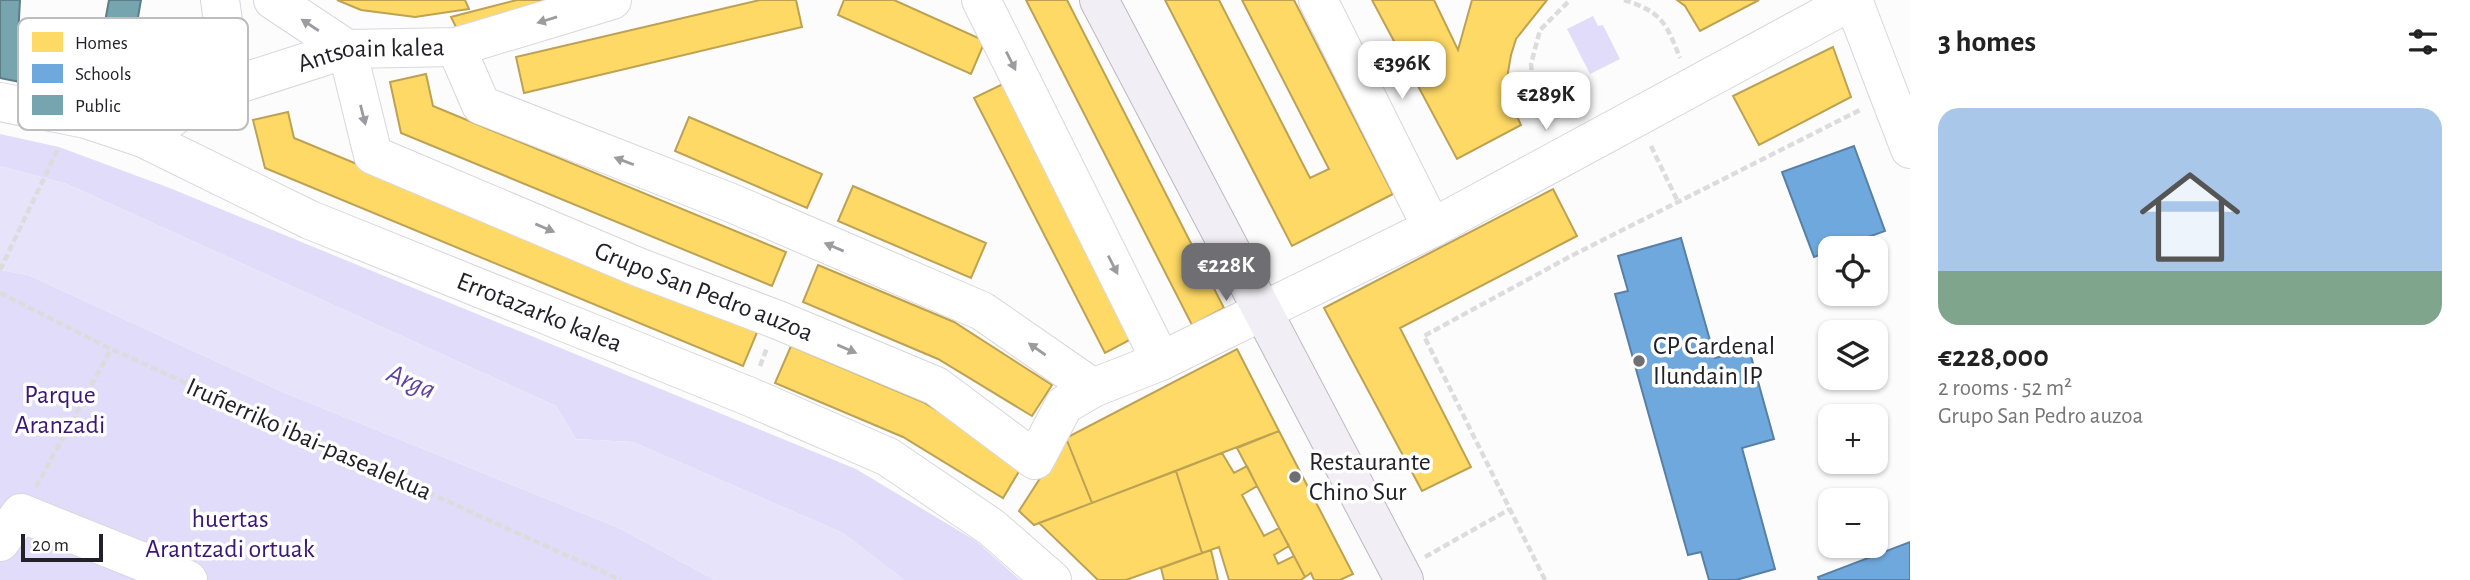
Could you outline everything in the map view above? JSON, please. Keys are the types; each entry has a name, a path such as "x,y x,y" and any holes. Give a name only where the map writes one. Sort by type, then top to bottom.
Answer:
{"main road":[{"path":"1099,0 1401,576"}],"street":[{"path":"220,0 223,18"},
{"path":"273,0 347,49"},
{"name":"Antsoain kalea","path":"248,81 347,49 456,47 612,0"},
{"path":"981,0 1161,361"},
{"path":"1318,0 1432,228"},
{"path":"1853,0 1900,105"},
{"name":"Grupo San Pedro auzoa","path":"347,49 373,155 638,267 778,320 936,386 1035,460 1064,405 1093,388 1161,361 1432,228 1853,0"},
{"path":"456,47 481,105 734,204 982,311 1093,388"},
{"name":"Errotazarko kalea","path":"0,102 18,106"},
{"name":"Errotazarko kalea","path":"120,130 144,138 310,220 748,396 888,457 991,527 1052,580"},
{"name":"Antsoain kalea","path":"144,138 155,130"},
{"path":"7,532 188,580"}],"path":[{"path":"1561,158 1535,105 1531,64 1541,30 1571,0"},
{"path":"1624,0 1649,8 1668,28 1693,87"},
{"path":"1545,580 1424,335 1678,202 1900,105"},
{"path":"1637,117 1678,202"},
{"path":"0,270 59,147"},
{"name":"Iruñerriko ibai-pasealekua","path":"0,293 111,349 621,580"},
{"path":"748,396 778,320"},
{"path":"7,532 111,349"},
{"path":"1401,576 1510,509"}],"green space":[{"path":"1593,16 1598,26 1603,25 1620,59 1590,74 1567,29"},
{"path":"0,134 59,147 167,187 856,469 976,541 1020,580 904,580 843,533 633,442 576,439 556,406 67,184 0,166"},
{"path":"0,270 28,275 285,393 619,528 715,580 0,580"}],"water":[{"name":"Arga","path":"0,166 67,184 556,406 576,439 633,442 843,533 904,580 715,580 619,528 285,393 28,275 0,270"}],"building: Homes":[{"path":"337,0 465,0 469,9 415,17 361,10"},
{"path":"517,0 586,0 459,33 451,17"},
{"path":"760,0 796,0 802,27 524,93 516,57"},
{"path":"844,0 894,0 985,41 971,74 838,15"},
{"path":"1026,0 1067,0 1224,308 1192,325"},
{"path":"1165,0 1219,0 1310,178 1329,169 1242,0 1294,0 1393,194 1292,246"},
{"path":"1372,0 1434,0 1458,50 1472,0 1547,0 1516,39 1511,55 1507,78 1510,101 1521,125 1457,159"},
{"path":"1677,0 1759,0 1700,31 1685,6"},
{"path":"1833,47 1851,97 1759,145 1733,96"},
{"path":"426,74 433,106 786,252 772,286 401,133 390,82"},
{"path":"1007,82 1137,336 1105,353 974,98"},
{"path":"288,112 294,138 758,330 743,366 265,168 253,120"},
{"path":"689,117 822,174 807,208 675,151"},
{"path":"853,186 986,243 971,278 838,221"},
{"path":"1553,189 1577,236 1400,328 1471,467 1422,491 1324,308"},
{"path":"818,265 954,322 1052,385 1032,416 938,359 803,302"},
{"path":"791,346 923,402 1024,463 1003,498 903,437 775,383"},
{"path":"1237,349 1279,431 1092,503 1066,438"},
{"path":"1279,431 1353,574 1340,580 1314,580 1311,573 1305,577 1237,448"},
{"path":"1066,438 1092,503 1034,525 1019,511"},
{"path":"1222,453 1234,473 1247,466 1257,486 1242,495 1264,536 1279,528 1289,546 1274,555 1278,564 1294,556 1305,577 1301,580 1229,580 1219,547 1202,553 1176,471"},
{"path":"1176,471 1202,553 1126,580 1098,580 1039,523"},
{"path":"1211,550 1218,580 1164,580 1161,568"}],"building: Schools":[{"path":"1854,146 1885,231 1871,236 1818,236 1818,256 1814,257 1782,172"},
{"path":"1681,238 1715,358 1749,349 1774,439 1742,448 1775,569 1736,580 1709,580 1701,552 1688,555 1615,294 1628,291 1618,256"},
{"path":"1910,542 1910,580 1819,580 1818,577 1868,558 1888,558 1888,550"}],"building: Public":[{"path":"0,0 20,0 18,82 0,78"},
{"path":"109,0 141,0 138,18 106,18"}],"place":[{"name":"CP Cardenal Ilundain IP","path":"1639,361"},
{"name":"Restaurante Chino Sur","path":"1295,477"}],"park label":[{"name":"Parque Aranzadi","path":"60,410"},
{"name":"huertas Arantzadi ortuak","path":"230,534"}]}
